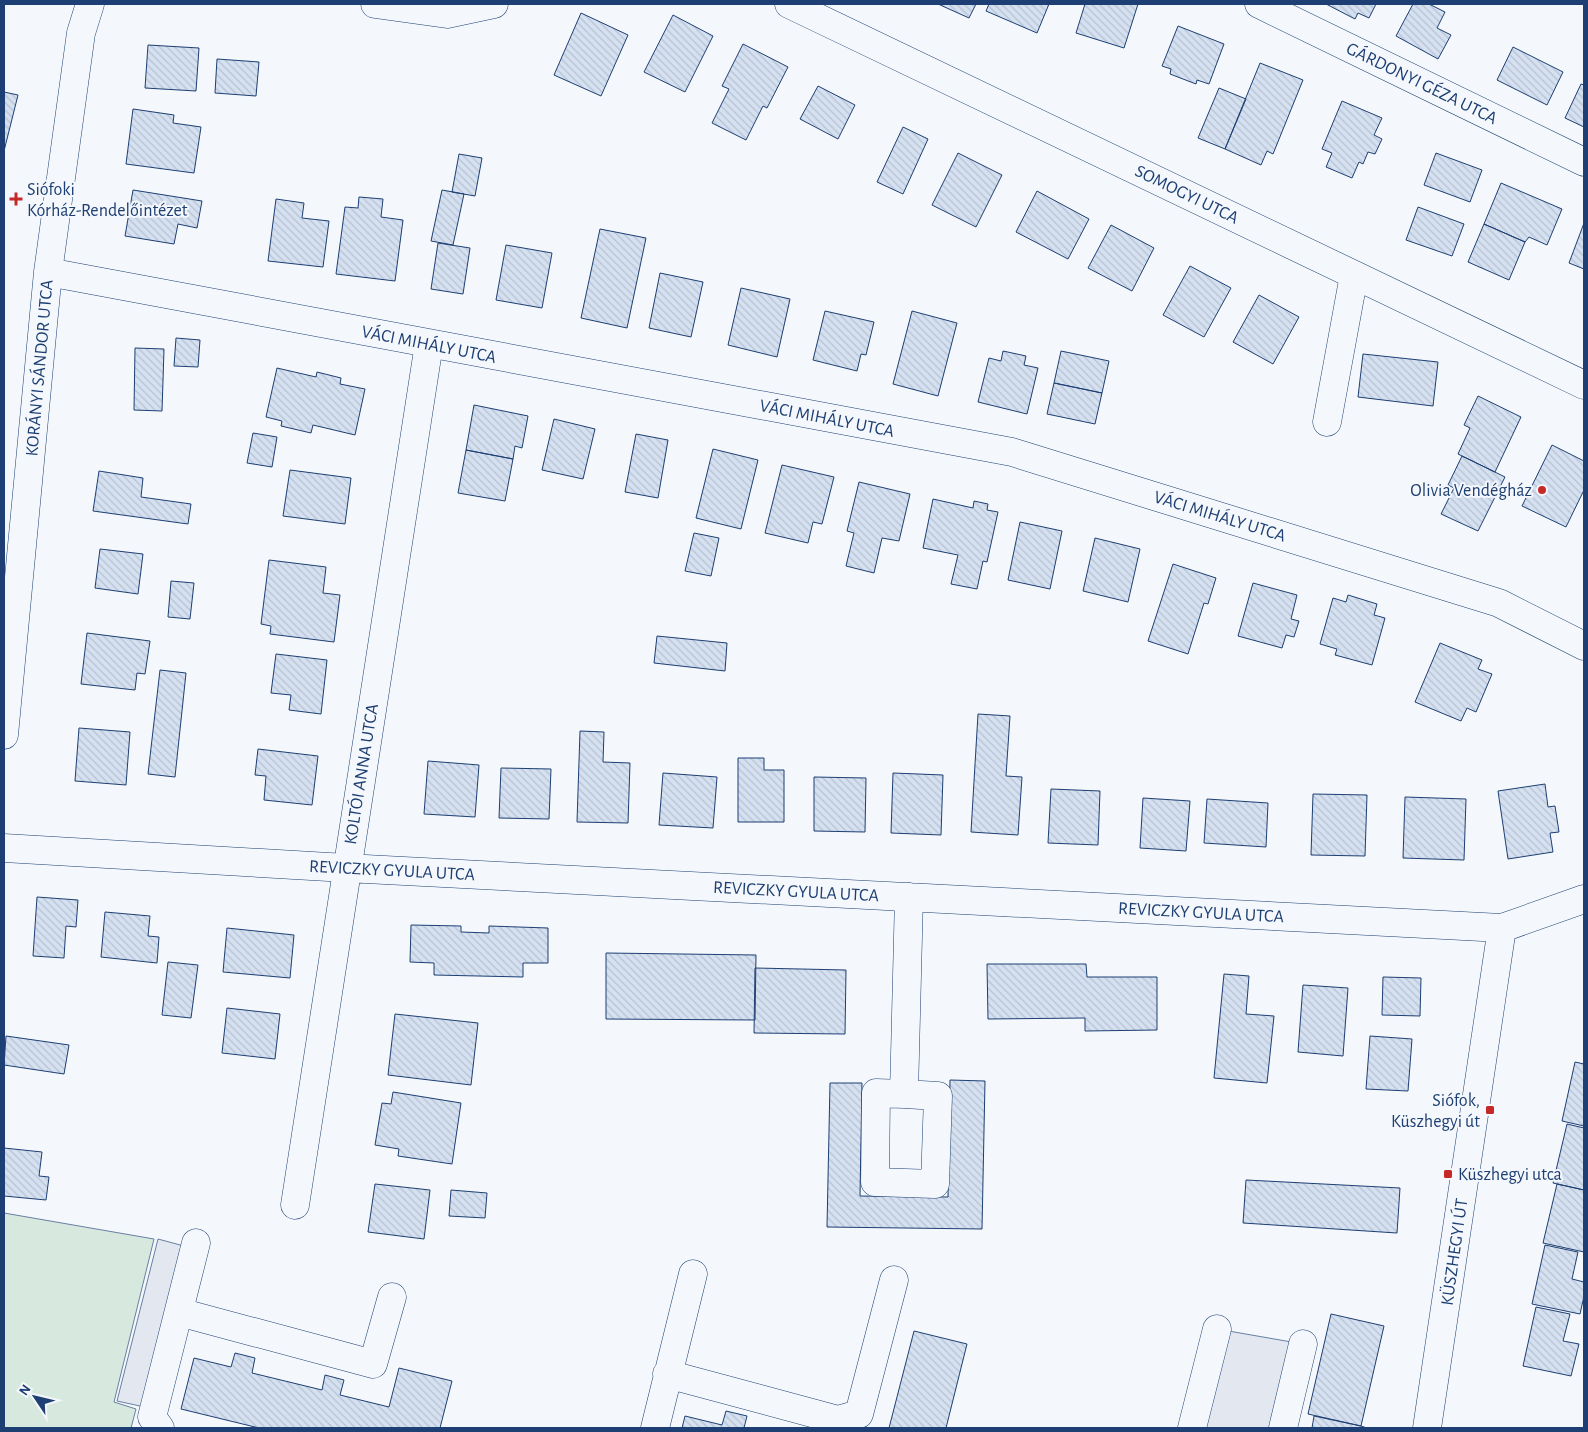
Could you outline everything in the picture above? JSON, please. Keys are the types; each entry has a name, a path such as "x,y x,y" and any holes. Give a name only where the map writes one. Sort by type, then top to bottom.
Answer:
{"street":[{"name":"KORÁNYI SÁNDOR UTCA","path":"4,735 48,272 81,33 90,4"},
{"path":"375,4 447,14 494,4"},
{"name":"SOMOGYI UTCA","path":"789,4 1584,385"},
{"name":"GÁRDONYI GÉZA UTCA","path":"1259,4 1584,162"},
{"name":"VÁCI MIHÁLY UTCA","path":"48,272 1012,452 1499,602 1584,646"},
{"path":"1327,422 1354,275"},
{"name":"KOLTÓI ANNA UTCA","path":"295,1205 429,344"},
{"name":"REVICZKY GYULA UTCA","path":"4,848 346,868 1502,928 1584,899"},
{"path":"904,1094 909,897"},
{"name":"KÜSZHEGYI ÚT","path":"1427,1428 1502,928"},
{"path":"160,1428 152,1417 196,1243"},
{"path":"655,1428 693,1274"},
{"path":"667,1374 838,1420 859,1414 894,1280"},
{"path":"179,1312 373,1364 392,1297"},
{"path":"1192,1428 1217,1329"},
{"path":"1283,1428 1303,1344"}],"shaded area":[{"path":"4,1213 154,1239 114,1402 136,1409 131,1428 4,1428"},
{"path":"158,1239 195,1249 154,1409 117,1401"},
{"path":"1217,1329 1303,1344 1283,1428 1192,1428"}],"building":[{"path":"938,4 976,4 969,18"},
{"path":"989,4 1049,4 1037,33 986,11"},
{"path":"1085,4 1138,4 1124,48 1076,33"},
{"path":"1326,4 1376,4 1369,18 1358,13 1355,19"},
{"path":"1413,4 1429,4 1445,12 1437,28 1451,35 1438,59 1396,36"},
{"path":"581,13 628,35 601,96 554,75"},
{"path":"673,15 713,36 685,92 644,72"},
{"path":"1178,26 1224,44 1209,84 1197,80 1196,84 1170,74 1171,69 1162,66"},
{"path":"743,44 788,67 767,108 763,106 746,140 712,123 729,89 722,86"},
{"path":"148,45 199,48 196,91 145,88"},
{"path":"1513,47 1563,72 1547,105 1497,80"},
{"path":"217,59 259,62 256,96 215,93"},
{"path":"1260,63 1303,80 1273,154 1267,151 1261,165 1225,149"},
{"path":"1581,84 1584,85 1584,127 1565,118"},
{"path":"818,86 855,105 838,139 800,119"},
{"path":"1219,88 1246,99 1225,149 1198,138"},
{"path":"4,92 18,95 4,151"},
{"path":"1342,101 1382,118 1374,135 1382,139 1375,154 1368,152 1363,164 1359,162 1352,178 1326,167 1332,153 1322,149"},
{"path":"133,109 174,115 173,123 201,127 194,173 126,164"},
{"path":"903,127 928,139 903,194 877,182"},
{"path":"958,153 1002,175 976,227 932,205"},
{"path":"1436,153 1482,170 1470,202 1424,185"},
{"path":"459,154 482,158 475,196 452,192"},
{"path":"1501,183 1562,209 1547,245 1529,237 1525,242 1484,224"},
{"path":"133,190 202,201 197,228 178,224 174,244 125,236"},
{"path":"442,190 464,194 453,245 431,241"},
{"path":"1037,191 1089,219 1068,259 1016,232"},
{"path":"359,197 383,199 381,217 403,220 395,281 336,274 345,207 358,208"},
{"path":"276,199 304,203 302,218 329,221 323,267 268,261"},
{"path":"1418,207 1464,224 1452,256 1406,240"},
{"path":"1584,223 1584,269 1569,263"},
{"path":"1484,224 1525,242 1509,280 1468,262"},
{"path":"1111,225 1154,248 1132,291 1088,268"},
{"path":"600,229 646,238 627,328 581,318"},
{"path":"438,243 470,248 463,294 431,289"},
{"path":"506,245 552,253 542,308 496,300"},
{"path":"1190,266 1231,288 1204,337 1163,315"},
{"path":"660,273 703,282 691,337 649,328"},
{"path":"741,288 790,299 777,357 728,345"},
{"path":"1259,295 1299,317 1273,364 1233,342"},
{"path":"825,311 874,322 866,355 861,354 857,371 813,360"},
{"path":"912,311 957,323 938,396 893,384"},
{"path":"176,338 200,340 198,367 174,366"},
{"path":"135,348 164,349 162,411 134,410"},
{"path":"1003,351 1026,356 1024,365 1038,368 1027,414 978,402 989,358 1001,361"},
{"path":"1061,351 1109,361 1102,393 1054,383"},
{"path":"1363,354 1438,362 1433,406 1358,397"},
{"path":"277,368 316,377 317,372 341,378 340,384 365,389 355,435 313,425 311,433 281,426 282,421 266,417"},
{"path":"1054,383 1102,393 1095,424 1047,414"},
{"path":"1478,396 1521,417 1495,472 1458,454 1470,428 1464,425"},
{"path":"474,405 528,416 522,448 515,446 513,459 466,450"},
{"path":"554,419 595,429 583,479 542,470"},
{"path":"253,433 277,437 272,467 247,463"},
{"path":"636,434 668,440 658,498 625,492"},
{"path":"1552,445 1584,461 1584,490 1566,527 1522,506"},
{"path":"713,449 758,460 741,529 696,518"},
{"path":"466,450 513,459 505,501 458,493"},
{"path":"1462,456 1505,477 1478,531 1441,514 1454,488 1448,485"},
{"path":"782,465 834,477 822,524 813,522 808,543 765,533"},
{"path":"290,470 351,478 345,524 283,516"},
{"path":"99,471 143,478 141,497 191,504 188,524 93,511"},
{"path":"859,482 910,494 899,541 882,538 874,573 846,566 854,533 847,531"},
{"path":"933,499 973,508 974,501 988,504 987,510 998,512 987,562 983,561 977,589 951,584 958,555 923,548"},
{"path":"1020,522 1062,531 1050,589 1008,580"},
{"path":"694,533 719,538 711,576 685,571"},
{"path":"1095,538 1140,549 1128,602 1083,591"},
{"path":"100,549 143,554 138,594 95,588"},
{"path":"269,560 326,567 323,593 340,595 334,642 270,634 271,626 261,624"},
{"path":"1173,564 1216,578 1208,604 1204,603 1188,654 1148,641"},
{"path":"171,581 194,583 190,619 168,617"},
{"path":"1253,583 1297,595 1291,619 1299,621 1294,637 1286,635 1282,648 1238,636"},
{"path":"1348,595 1377,604 1374,615 1385,618 1372,665 1335,655 1337,649 1320,644 1333,598 1346,602"},
{"path":"87,633 150,641 145,674 137,673 135,690 81,684"},
{"path":"657,636 727,643 725,671 654,663"},
{"path":"1440,643 1482,660 1478,669 1492,674 1476,712 1467,708 1461,721 1415,702"},
{"path":"276,654 327,660 321,714 289,710 291,695 271,693"},
{"path":"160,670 186,673 175,777 148,774"},
{"path":"978,714 1010,716 1006,776 1022,777 1018,835 971,832"},
{"path":"79,728 130,732 126,785 75,781"},
{"path":"580,731 604,732 603,762 630,763 628,823 577,822"},
{"path":"258,749 318,756 312,805 264,800 266,776 255,775"},
{"path":"738,758 764,758 764,770 784,770 784,822 738,822"},
{"path":"428,761 479,765 475,817 424,814"},
{"path":"501,768 551,769 549,819 499,818"},
{"path":"663,773 717,777 713,828 659,825"},
{"path":"893,773 943,775 941,835 891,833"},
{"path":"814,777 866,778 865,832 814,831"},
{"path":"1545,784 1548,807 1555,806 1559,832 1550,833 1553,852 1508,859 1498,791"},
{"path":"1051,789 1100,791 1098,845 1048,843"},
{"path":"1313,794 1367,795 1365,856 1311,855"},
{"path":"1405,797 1466,799 1464,860 1403,858"},
{"path":"1143,798 1190,801 1186,851 1140,848"},
{"path":"1207,799 1268,803 1266,847 1204,843"},
{"path":"37,897 78,900 76,927 66,926 64,958 33,956"},
{"path":"105,912 150,916 148,936 159,937 157,963 101,957"},
{"path":"411,925 461,926 461,932 489,933 489,926 548,928 548,963 523,963 523,977 434,975 434,963 410,962"},
{"path":"227,928 294,935 290,978 223,972"},
{"path":"606,953 756,955 755,1020 606,1019"},
{"path":"168,962 198,965 191,1018 162,1015"},
{"path":"987,964 1086,964 1087,977 1157,977 1157,1030 1085,1031 1085,1018 988,1019"},
{"path":"755,968 846,970 845,1034 754,1033"},
{"path":"1224,974 1249,976 1246,1014 1274,1016 1267,1083 1214,1078"},
{"path":"1383,977 1421,978 1420,1016 1382,1015"},
{"path":"1303,985 1348,988 1343,1056 1298,1052"},
{"path":"227,1008 280,1014 275,1059 222,1053"},
{"path":"395,1014 478,1023 471,1085 388,1075"},
{"path":"6,1036 69,1045 64,1074 4,1065"},
{"path":"1370,1036 1412,1039 1408,1091 1366,1089"},
{"path":"1575,1062 1584,1064 1584,1126 1562,1121"},
{"path":"950,1080 985,1081 982,1229 827,1227 830,1083 862,1083 860,1196 948,1197"},
{"path":"393,1092 461,1103 452,1164 398,1156 399,1149 375,1145 382,1103 391,1104"},
{"path":"1567,1124 1584,1128 1584,1190 1553,1183"},
{"path":"4,1148 42,1152 39,1176 49,1177 46,1200 4,1196"},
{"path":"1246,1180 1400,1188 1397,1233 1243,1223"},
{"path":"375,1184 430,1190 424,1239 368,1232"},
{"path":"1557,1184 1584,1190 1584,1252 1543,1243"},
{"path":"451,1190 487,1193 485,1218 449,1216"},
{"path":"1545,1245 1578,1252 1572,1279 1584,1282 1584,1296 1580,1314 1532,1304"},
{"path":"1536,1307 1570,1314 1563,1341 1579,1344 1571,1376 1523,1366"},
{"path":"1331,1314 1384,1326 1361,1426 1308,1414"},
{"path":"914,1331 967,1344 946,1428 889,1428"},
{"path":"235,1353 255,1358 252,1373 322,1390 325,1375 344,1380 340,1395 389,1407 399,1368 452,1381 440,1428 259,1428 181,1409 194,1358 231,1367"},
{"path":"726,1411 747,1416 744,1428 682,1428 685,1416 722,1425"},
{"path":"1314,1416 1361,1426 1367,1428 1312,1428"}],"place":[{"name":"Siófoki Kórház-Rendelőintézet","path":"16,199"},
{"name":"Olivia Vendégház","path":"1542,490"},
{"name":"Siófok, Küszhegyi út","path":"1490,1110"},
{"name":"Küszhegyi utca","path":"1448,1174"}]}
